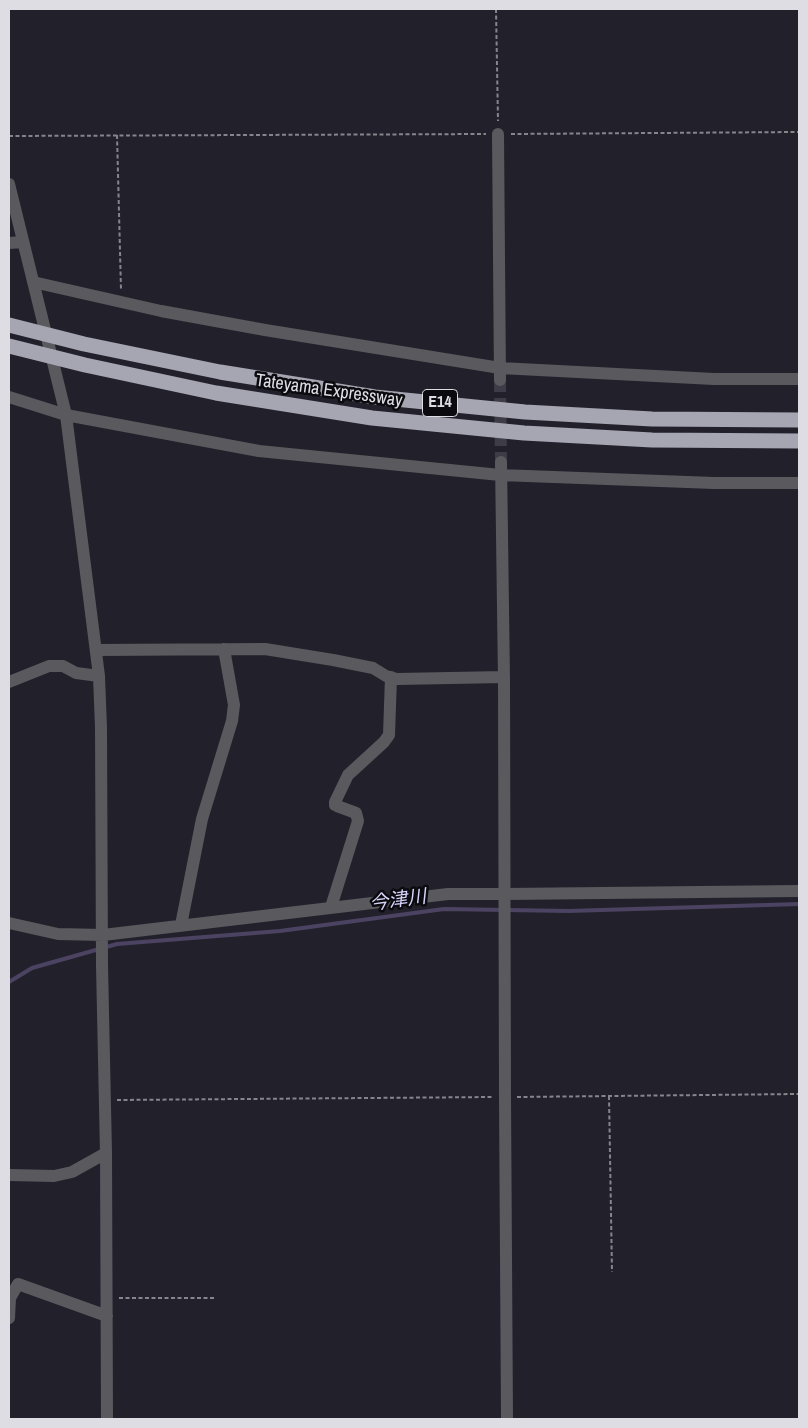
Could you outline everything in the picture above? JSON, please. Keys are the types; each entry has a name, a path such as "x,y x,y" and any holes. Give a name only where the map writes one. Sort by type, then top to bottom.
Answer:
{"highway":[{"name":"Tateyama Expressway","path":"9,325 84,344 220,372 375,397 525,412 652,419 799,420"},
{"name":"Tateyama Expressway","path":"9,346 85,365 216,393 372,418 524,434 652,440 799,441"}],"street":[{"path":"498,134 500,374"},
{"path":"9,184 66,415 100,676 102,965 106,1153 107,1419"},
{"path":"9,243 23,242"},
{"path":"33,282 161,312 500,374 799,379"},
{"path":"9,397 66,415 259,451 714,483 799,483"},
{"path":"500,469 504,676 508,1419"},
{"path":"181,925 202,819 232,721 234,705 224,649"},
{"path":"96,650 265,649 373,668 386,676 397,679 504,676"},
{"path":"9,682 49,666 63,666 76,672 100,676"},
{"path":"331,907 358,821 356,813 334,805 348,775 384,742 388,735 391,677"},
{"path":"9,923 58,934 103,935 448,894 799,891"},
{"path":"9,1175 54,1176 72,1172 106,1153"},
{"path":"9,1318 10,1298 18,1284 107,1316"}],"path":[{"path":"496,9 498,134"},
{"path":"9,136 799,132"},
{"path":"117,135 121,302"},
{"path":"105,1100 799,1094"},
{"path":"609,1096 612,1272"},
{"path":"106,1298 214,1298"}],"waterway":[{"name":"今津川","path":"9,982 32,968 117,944 280,931 444,909 569,911 799,904"}],"tunnel":[{"path":"500,380 501,462"}]}
